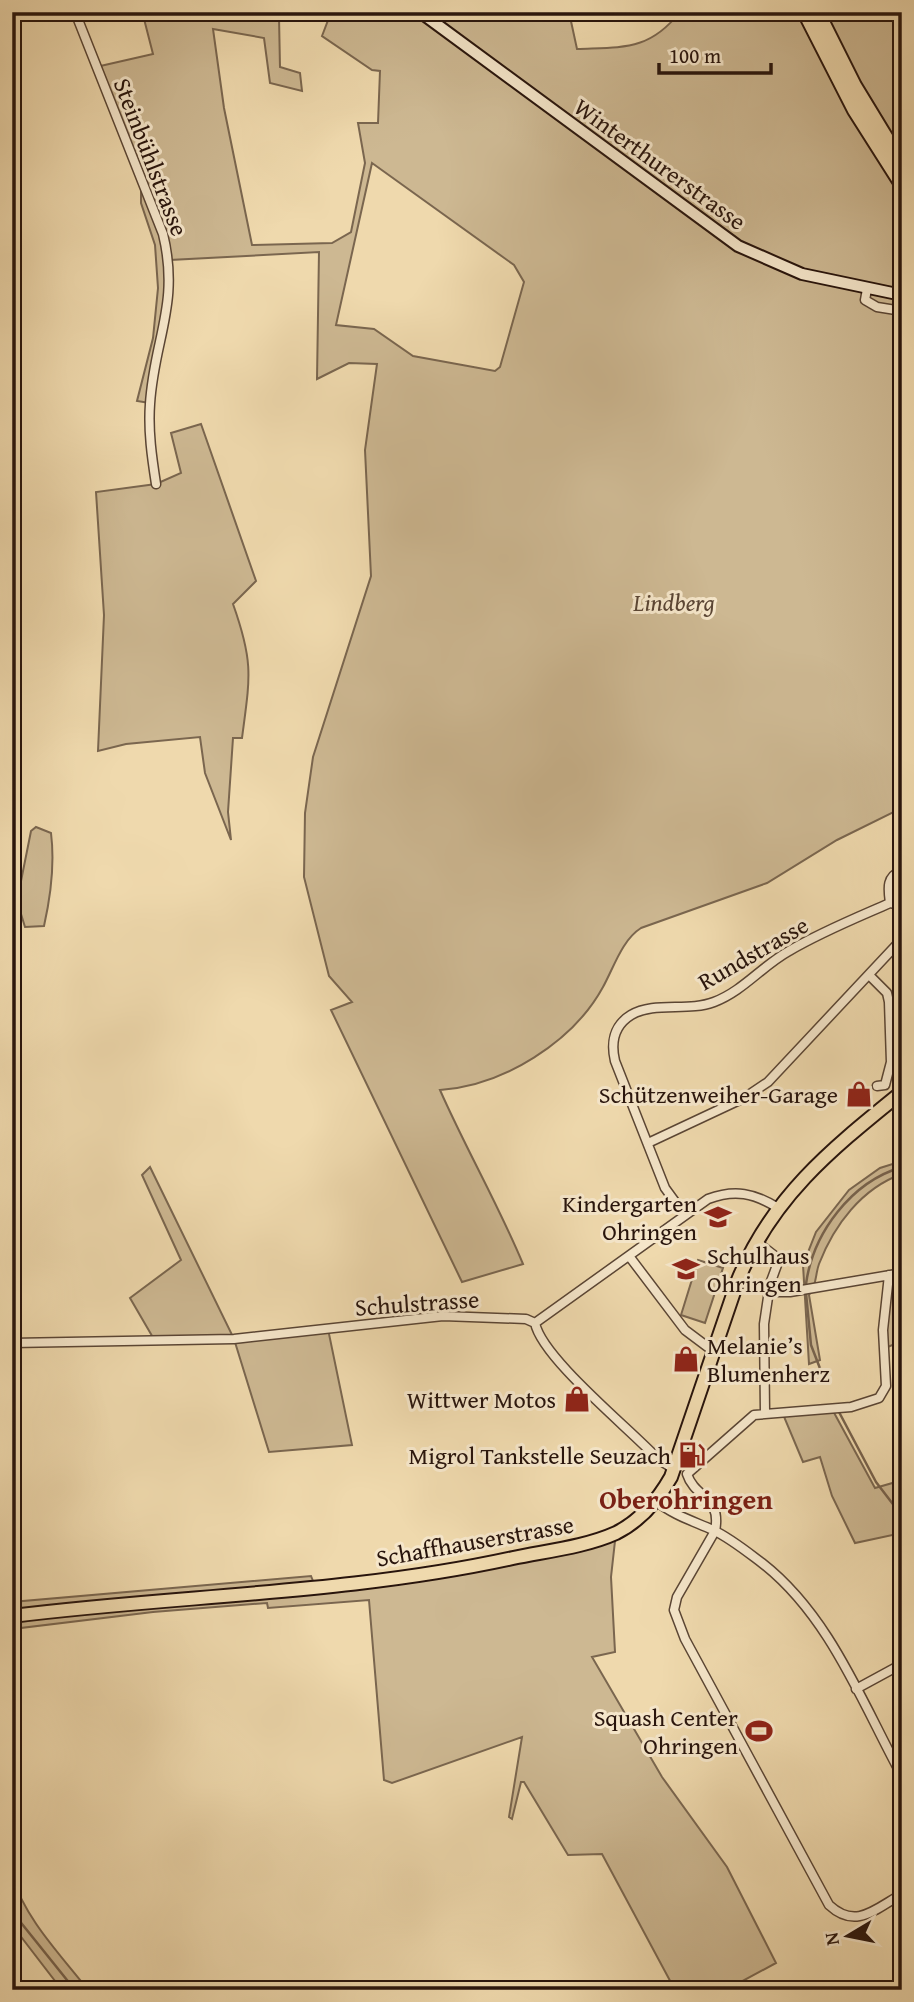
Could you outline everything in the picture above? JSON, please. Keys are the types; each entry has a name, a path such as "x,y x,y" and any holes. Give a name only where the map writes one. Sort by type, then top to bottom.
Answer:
{"highway":[{"path":"805,12 861,121 902,184"},
{"path":"817,12 858,93 902,165"}],"main road":[{"name":"Winterthurerstrasse","path":"420,12 732,243 775,265 867,289 902,295"},
{"name":"Schaffhauserstrasse","path":"12,1616 109,1604 391,1580 455,1570 606,1536 634,1522 656,1501 674,1469 741,1273 778,1208 822,1158 902,1092"}],"street":[{"name":"Steinbühlstrasse","path":"75,12 163,234 169,260 166,327 149,403 149,439 156,484"},
{"path":"867,289 865,300 877,307 902,312"},
{"path":"902,870 890,879 887,887 890,903 902,905"},
{"name":"Rundstrasse","path":"684,1214 666,1188 612,1047 622,1023 639,1011 692,1008 717,1001 734,992 789,951 890,903"},
{"path":"648,1143 744,1098 768,1082 902,939"},
{"path":"869,975 887,993 889,1002 891,1062 885,1085 877,1086"},
{"path":"674,1469 658,1459 563,1367 537,1336 535,1323 708,1199 726,1193 760,1197 778,1208"},
{"path":"757,1242 775,1255 777,1265 769,1292 763,1341 765,1413"},
{"path":"629,1256 685,1329 713,1351"},
{"path":"769,1292 790,1292 902,1273"},
{"path":"889,1275 883,1330 885,1392 879,1398 851,1407 765,1413 747,1419 687,1474 716,1508 715,1531 677,1597 674,1610 685,1639 829,1905 840,1916 857,1919 902,1894"},
{"name":"Schulstrasse","path":"12,1343 234,1339 443,1316 526,1319 535,1323"},
{"path":"656,1501 670,1512 715,1531 764,1564 796,1596 833,1647 902,1776"},
{"path":"856,1689 902,1664"}],"green space":[{"name":"Lindberg","path":"152,12 273,12 279,17 280,67 300,73 302,91 270,83 264,38 213,29 224,108 252,245 332,243 351,232 365,163 358,123 378,123 380,71 372,70 322,36 330,15 314,12 569,12 577,49 622,47 646,40 669,25 680,12 902,12 902,808 837,840 767,883 641,928 629,939 590,1007 555,1043 534,1058 488,1080 440,1090 523,1264 462,1282 331,1010 352,1002 329,976 304,877 305,813 313,757 371,576 365,450 377,364 349,363 317,379 319,252 170,260 150,403 137,401 153,338 158,288 155,245 141,203 141,178 96,67 153,54 143,15 152,15","holes":["372,163 514,265 524,282 500,367 495,371 413,356 374,329 336,325"]},
{"path":"201,424 256,581 233,604 247,656 248,684 242,738 233,738 228,812 231,840 205,773 200,737 126,744 98,751 104,615 96,492 156,484 181,473 171,433"},
{"path":"36,827 51,833 52,880 44,926 25,927 17,901 31,831"},
{"path":"902,1161 902,1174 874,1188 862,1198 841,1222 825,1250 809,1295 820,1360 809,1364 803,1265 816,1232 849,1190 880,1168"},
{"path":"150,1167 234,1339 155,1341 130,1298 181,1260 142,1175"},
{"path":"698,1260 723,1268 705,1323 681,1315"},
{"path":"902,1273 902,1341 883,1349 889,1275"},
{"path":"328,1329 352,1445 269,1452 234,1339"},
{"path":"832,1409 875,1488 896,1482 902,1489 902,1533 855,1543 832,1496 820,1457 803,1462 782,1412"},
{"path":"592,1541 615,1541 611,1577 615,1652 592,1657 662,1777 727,1867 776,1963 726,1990 675,1990 602,1854 568,1855 524,1782 521,1782 512,1819 509,1817 522,1737 392,1783 384,1780 369,1600 268,1608 267,1603 153,1612 12,1629 12,1602 311,1576 315,1586"},
{"path":"12,1876 35,1922 88,1990 62,1990 12,1925"}],"waterway":[{"path":"806,1284 817,1246 838,1212 866,1184 902,1167"},
{"path":"806,1293 811,1345 821,1371"},
{"path":"839,1412 876,1482 902,1516"},
{"path":"12,1905 18,1919 75,1990"}],"place":[{"name":"Schützenweiher-Garage","path":"859,1094"},
{"name":"Kindergarten Ohringen","path":"718,1217"},
{"name":"Schulhaus Ohringen","path":"686,1269"},
{"name":"Melanie’s Blumenherz","path":"686,1359"},
{"name":"Wittwer Motos","path":"577,1399"},
{"name":"Migrol Tankstelle Seuzach","path":"692,1455"},
{"name":"Squash Center Ohringen","path":"759,1731"}],"district":[{"name":"Oberohringen","path":"686,1498"}]}
